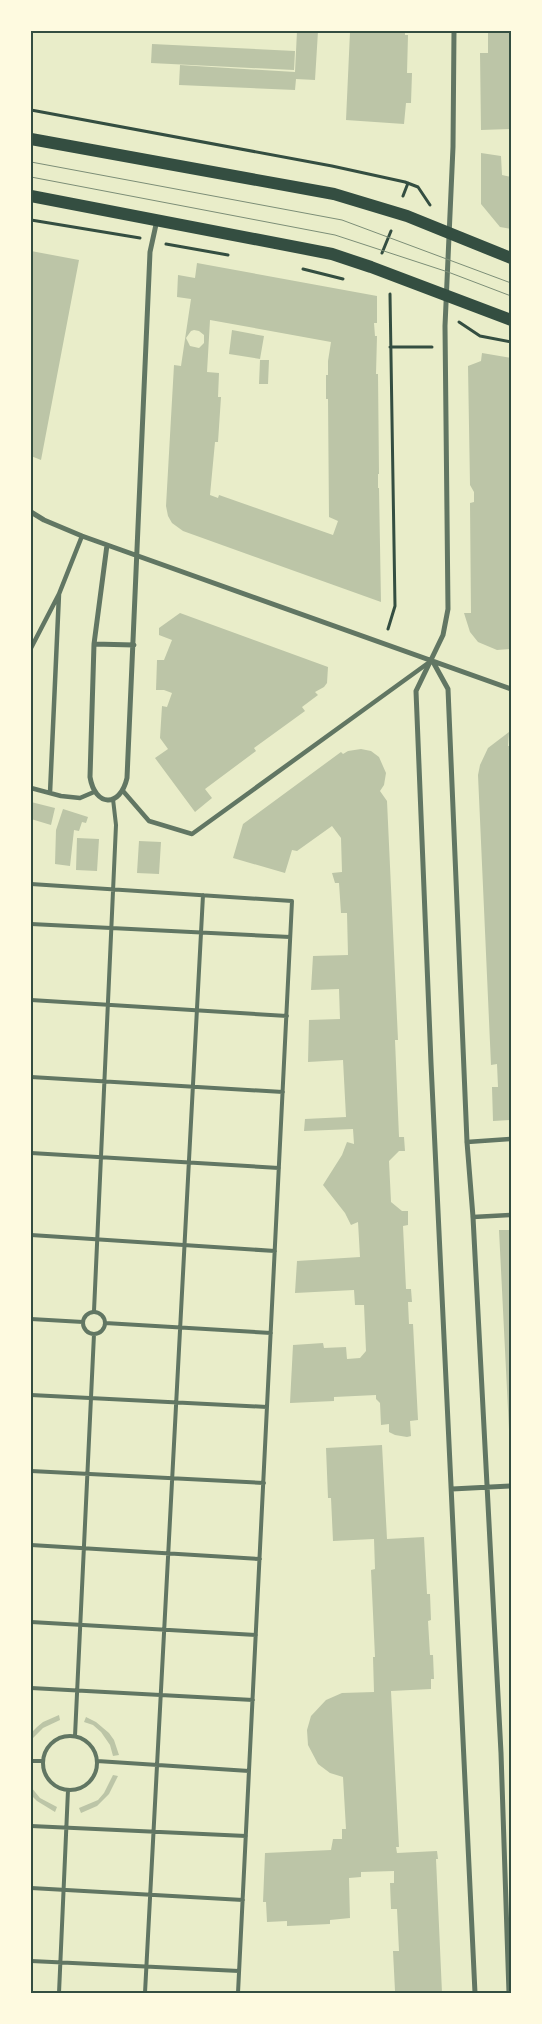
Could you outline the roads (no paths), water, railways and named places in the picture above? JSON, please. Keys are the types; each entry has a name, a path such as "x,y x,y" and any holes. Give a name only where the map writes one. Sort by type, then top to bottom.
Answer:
{"main road":[{"path":"31,138 334,194 407,216 511,258"},
{"path":"31,196 332,254 372,267 511,320"}],"street":[{"path":"454,31 453,147 446,347 448,609 443,635 416,691 431,1063 475,1993"},
{"path":"107,545 94,644 90,776 94,792 103,799 114,799 123,792 127,778 150,252 157,220"},
{"path":"31,512 44,520 82,536 511,689"},
{"path":"31,648 59,594 82,536"},
{"path":"50,793 59,594"},
{"path":"94,644 134,645"},
{"path":"123,792 149,821 192,834 432,660"},
{"path":"432,660 448,689 467,1142 473,1218 501,1753 509,1993"},
{"path":"31,788 80,798 94,792"},
{"path":"467,1142 511,1139"},
{"path":"473,1218 511,1215"},
{"path":"452,1489 511,1486"}],"lane":[{"path":"94,1312 116,825 114,799"},
{"path":"31,884 292,901 238,1993"},
{"path":"145,1993 203,895"},
{"path":"31,924 290,937"},
{"path":"31,1000 287,1016"},
{"path":"31,1077 283,1092"},
{"path":"31,1153 279,1168"},
{"path":"31,1235 275,1250"},
{"path":"94,1312 104,1316 105,1323 100,1332 94,1334 87,1331 83,1322 88,1314 94,1312"},
{"path":"31,1319 83,1322"},
{"path":"105,1323 271,1333"},
{"path":"76,1736 94,1334"},
{"path":"31,1395 267,1408"},
{"path":"31,1471 264,1483"},
{"path":"31,1545 260,1559"},
{"path":"31,1622 256,1635"},
{"path":"31,1688 253,1700"},
{"path":"76,1736 90,1745 97,1761 92,1779 85,1786 77,1790 68,1790 58,1788 49,1781 44,1772 42,1761 48,1747 54,1742 60,1738 76,1736"},
{"path":"31,1761 42,1761"},
{"path":"97,1761 249,1771"},
{"path":"59,1993 68,1790"},
{"path":"31,1826 246,1836"},
{"path":"31,1888 243,1900"},
{"path":"31,1961 239,1971"}],"tram line":[{"path":"31,162 342,220 511,283"},
{"path":"31,177 335,235 448,272 511,296"}]}
